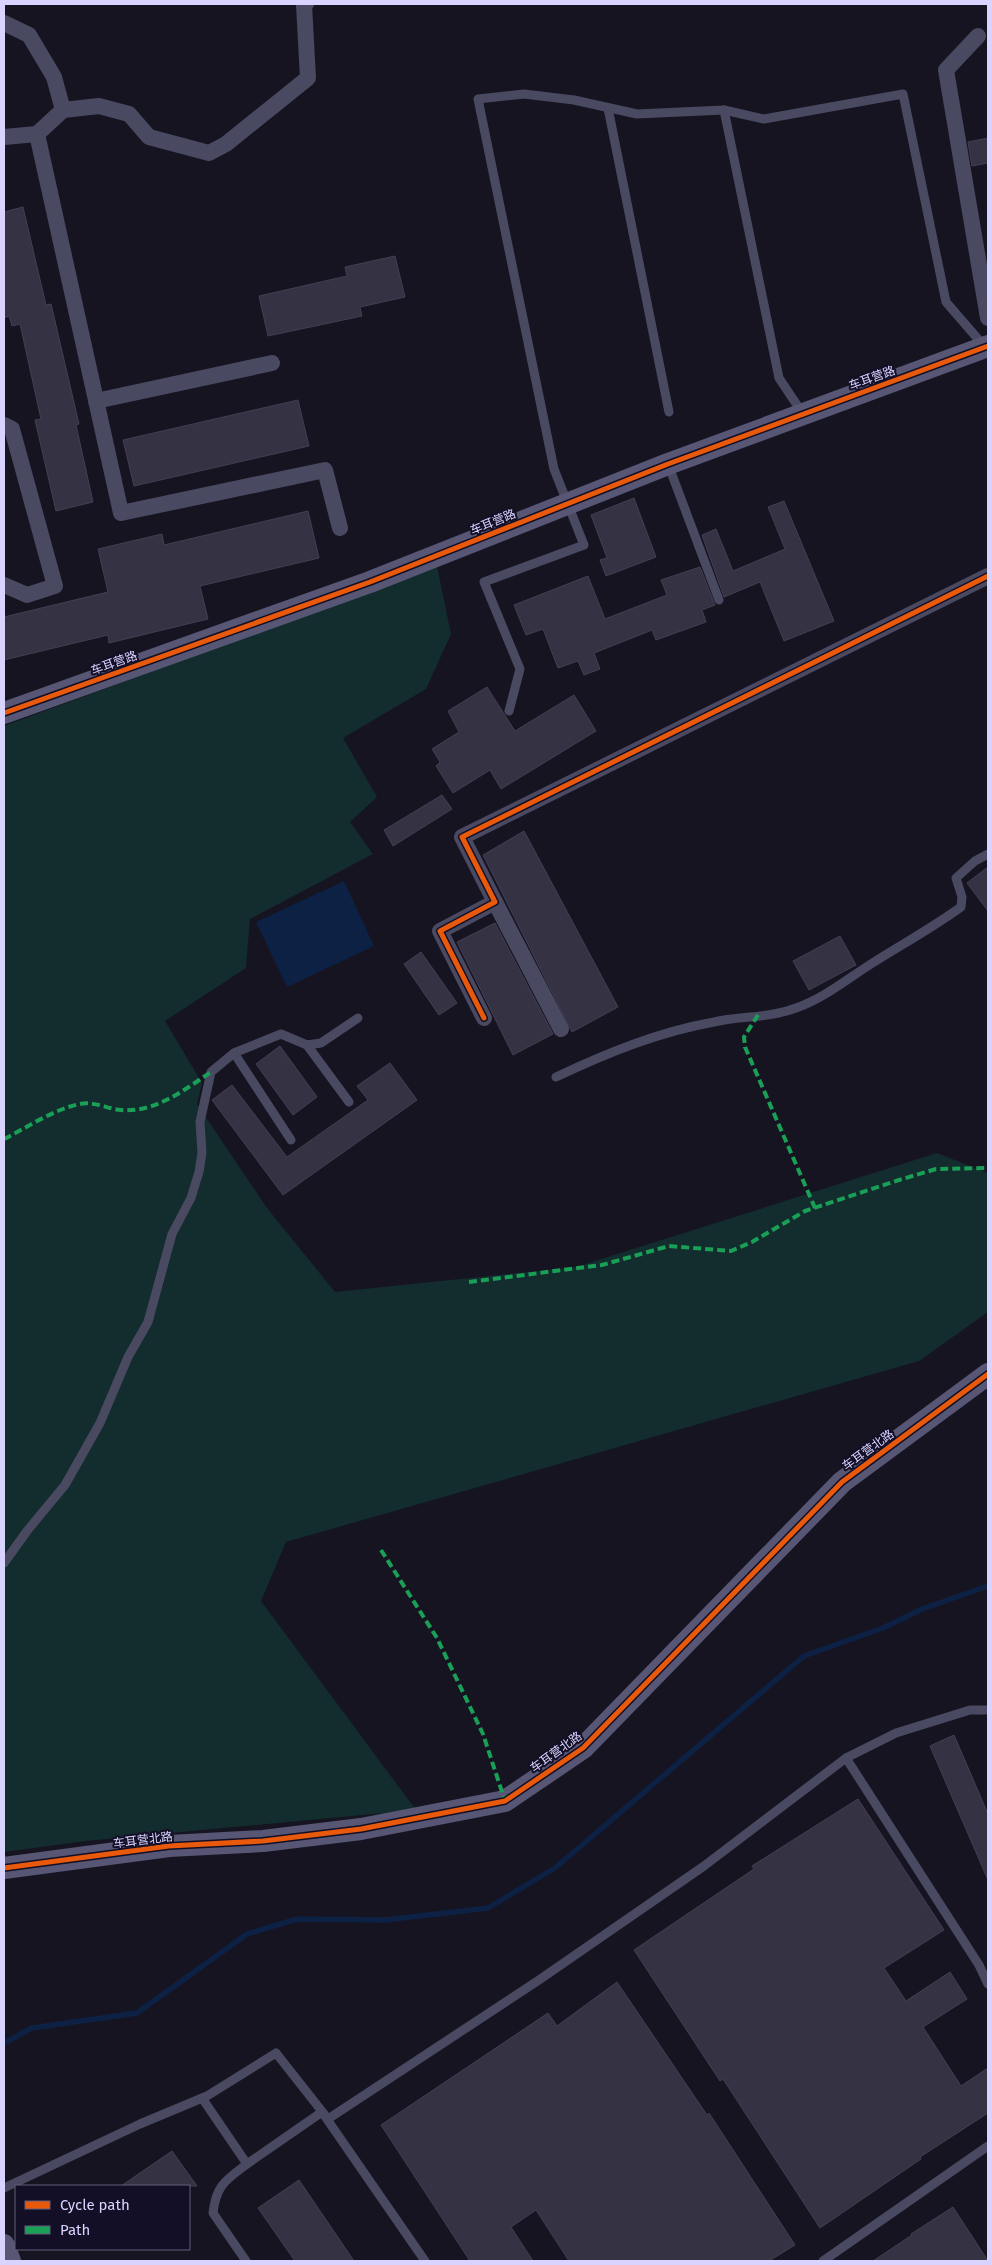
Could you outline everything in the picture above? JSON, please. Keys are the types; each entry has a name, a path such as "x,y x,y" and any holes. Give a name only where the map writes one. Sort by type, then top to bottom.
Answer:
{"street":[{"path":"4,137 37,134 64,110 98,106 129,114 149,137 209,153 226,144 308,78 304,5 306,4"},
{"path":"4,23 29,35 54,77 64,110"},
{"path":"978,36 946,70 988,318"},
{"path":"37,134 121,513 325,470 340,528"},
{"name":"车耳营路","path":"4,713 370,582 668,464 987,347"},
{"path":"96,401 272,364"},
{"path":"4,425 12,429 55,586 27,595 4,584"},
{"path":"561,1028 462,837 988,576"},
{"path":"484,1018 440,931 495,902"},
{"name":"车耳营北路","path":"4,1868 169,1846 264,1841 361,1829 505,1801 583,1748 842,1482 988,1374"},
{"path":"4,2245 10,2261"}],"lane":[{"path":"509,711 520,669 484,582 584,545 554,469 478,99 524,94 574,100 637,114 724,110 764,119 902,94 946,302 987,347"},
{"path":"608,108 669,412"},
{"path":"724,110 779,378 803,414"},
{"path":"668,464 719,600"},
{"path":"556,1077 603,1054 662,1034 714,1021 779,1012 796,1008 820,997 891,951 926,932 961,907 962,897 956,878 988,854"},
{"path":"307,1045 321,1043 358,1018"},
{"path":"4,1563 27,1531 65,1485 100,1423 128,1357 148,1322 172,1234 191,1198 200,1172 202,1153 200,1122 211,1072 234,1053 281,1034 307,1045 349,1102"},
{"path":"234,1053 291,1140"},
{"path":"322,2112 328,2119 538,1980 704,1866 846,1758 896,1733 970,1710 988,1710"},
{"path":"846,1758 979,1965 988,1984"},
{"path":"4,2188 140,2124 202,2098 276,2052 322,2112 425,2261"},
{"path":"202,2098 247,2164"},
{"path":"246,2261 213,2212 215,2198 222,2183 322,2112"},
{"path":"823,2261 988,2146"}],"green space":[{"path":"437,566 451,634 426,689 343,738 377,797 350,822 373,854 250,919 246,968 165,1021 202,1083 197,1104 267,1208 335,1292 576,1267 937,1153 988,1173 988,1312 919,1361 286,1542 261,1601 416,1810 86,1841 4,1852 4,726"}],"water":[{"path":"344,881 374,946 287,987 256,922"}],"building":[{"path":"988,138 988,163 972,166 968,142"},
{"path":"23,207 46,305 51,304 79,424 76,425 93,502 56,511 35,420 41,419 20,324 12,326 9,316 4,318 4,212"},
{"path":"395,256 405,297 360,307 362,316 268,336 259,296 347,276 345,267"},
{"path":"298,400 309,446 134,486 123,440"},
{"path":"634,498 656,557 606,576 600,560 607,558 591,515"},
{"path":"784,501 834,621 784,641 760,582 724,597 702,535 716,529 733,571 785,549 768,507"},
{"path":"308,511 319,558 200,586 208,619 109,643 108,635 4,660 4,617 108,592 98,549 162,534 164,545"},
{"path":"700,567 715,605 702,610 706,622 656,640 652,630 594,653 600,669 584,675 578,661 558,668 543,629 526,635 514,605 588,576 605,619 667,595 661,580"},
{"path":"487,687 515,731 574,695 596,731 501,789 490,770 453,793 436,766 440,762 432,749 459,732 448,711"},
{"path":"442,795 452,809 393,846 384,830"},
{"path":"524,831 618,1007 572,1032 483,855"},
{"path":"988,867 988,911 967,883"},
{"path":"495,923 553,1034 513,1055 457,942"},
{"path":"840,936 856,965 809,990 793,961"},
{"path":"421,952 457,1003 439,1015 404,964"},
{"path":"280,1046 317,1097 293,1115 256,1064"},
{"path":"390,1063 417,1100 283,1195 212,1100 232,1085 287,1157 368,1100 357,1086"},
{"path":"954,1735 988,1814 988,1880 930,1746"},
{"path":"858,1799 944,1930 884,1968 906,2001 950,1972 967,1999 923,2027 961,2086 988,2068 988,2113 920,2157 921,2159 820,2228 723,2079 720,2081 634,1950 754,1869 752,1866"},
{"path":"617,1982 707,2115 709,2113 795,2245 769,2261 569,2261 536,2210 511,2227 533,2261 470,2261 381,2125 548,2013 557,2026"},
{"path":"172,2151 197,2186 190,2185 122,2185"},
{"path":"299,2180 354,2261 295,2261 258,2208"},
{"path":"953,2207 988,2261 873,2261 911,2234"}],"waterway":[{"path":"4,2043 32,2028 137,2013 247,1934 297,1919 385,1920 488,1908 555,1868 804,1656 883,1628 922,1609 988,1586"}],"marked path":[{"path":"758,1015 744,1037 745,1047 815,1208"},
{"path":"4,1139 70,1106 85,1103 121,1110 146,1108 169,1099 211,1072"},
{"path":"469,1282 602,1265 669,1246 731,1251 752,1242 805,1211 899,1180 936,1169 988,1168"},
{"path":"381,1550 437,1638 483,1734 505,1801"}],"cycle path":[{"path":"4,713 370,582 668,464 988,346"},
{"path":"484,1018 440,931 495,902 462,837 988,576"},
{"path":"4,1868 169,1846 263,1841 361,1829 505,1801 583,1748 842,1482 988,1374"}]}
